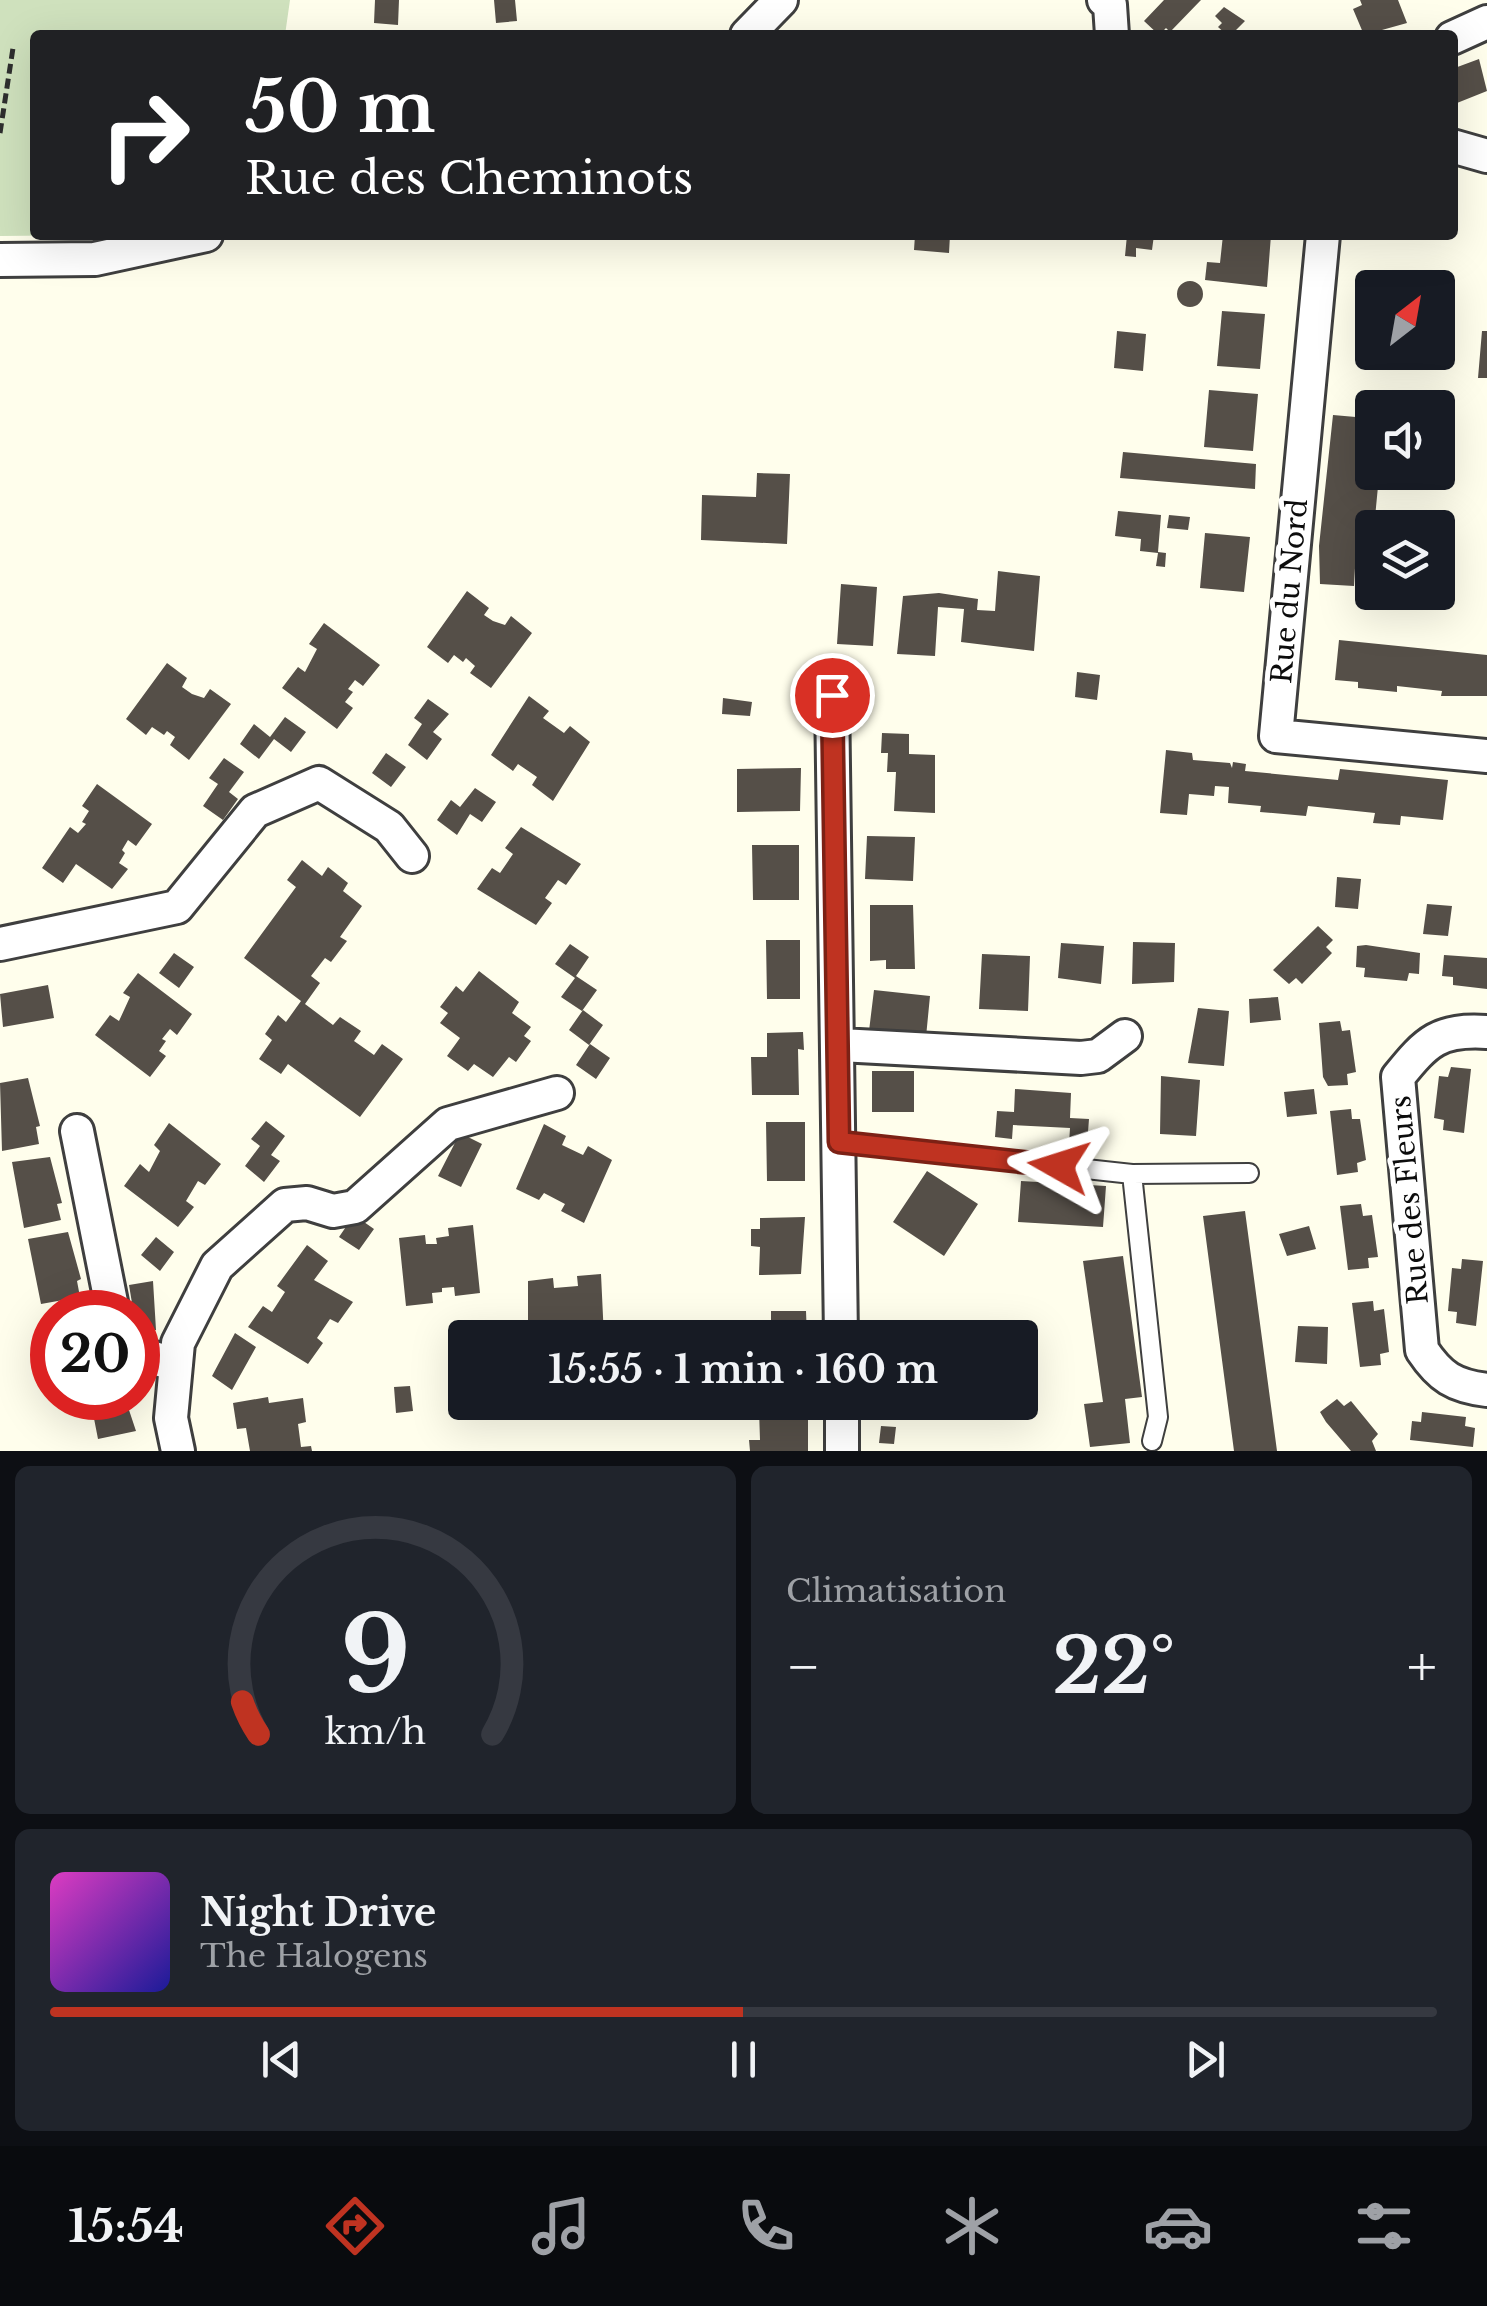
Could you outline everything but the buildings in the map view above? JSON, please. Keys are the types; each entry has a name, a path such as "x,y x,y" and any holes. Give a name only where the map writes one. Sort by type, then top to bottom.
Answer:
{"street":[{"path":"752,30 782,0"},
{"path":"1104,0 1110,5 1112,30"},
{"path":"1458,35 1487,22"},
{"path":"1458,148 1487,156"},
{"path":"0,260 95,259 183,240"},
{"name":"Rue du Nord","path":"1323,240 1276,736 1487,756"},
{"path":"832,695 840,1045 841,1320"},
{"path":"0,944 177,907 255,812 319,783 388,827 412,856"},
{"name":"Rue des Fleurs","path":"1487,1032 1456,1030 1424,1044 1398,1076 1422,1350 1438,1374 1460,1387 1487,1390"},
{"path":"840,1045 1081,1058 1098,1056 1126,1036"},
{"path":"178,1451 170,1418 178,1343 217,1266 285,1205 307,1202 334,1211 355,1206 448,1124 557,1093"},
{"path":"78,1131 109,1290"},
{"path":"160,1360 176,1365"},
{"path":"842,1420 842,1451"}],"lane":[{"path":"839,1142 1132,1174 1249,1172"},
{"path":"1132,1174 1158,1417 1152,1441"}],"path":[{"path":"0,133 13,48"}],"green space":[{"path":"0,0 290,0 286,30 30,30 30,236 0,236"}],"route":[{"path":"832,695 839,1142 1059,1166"}]}
